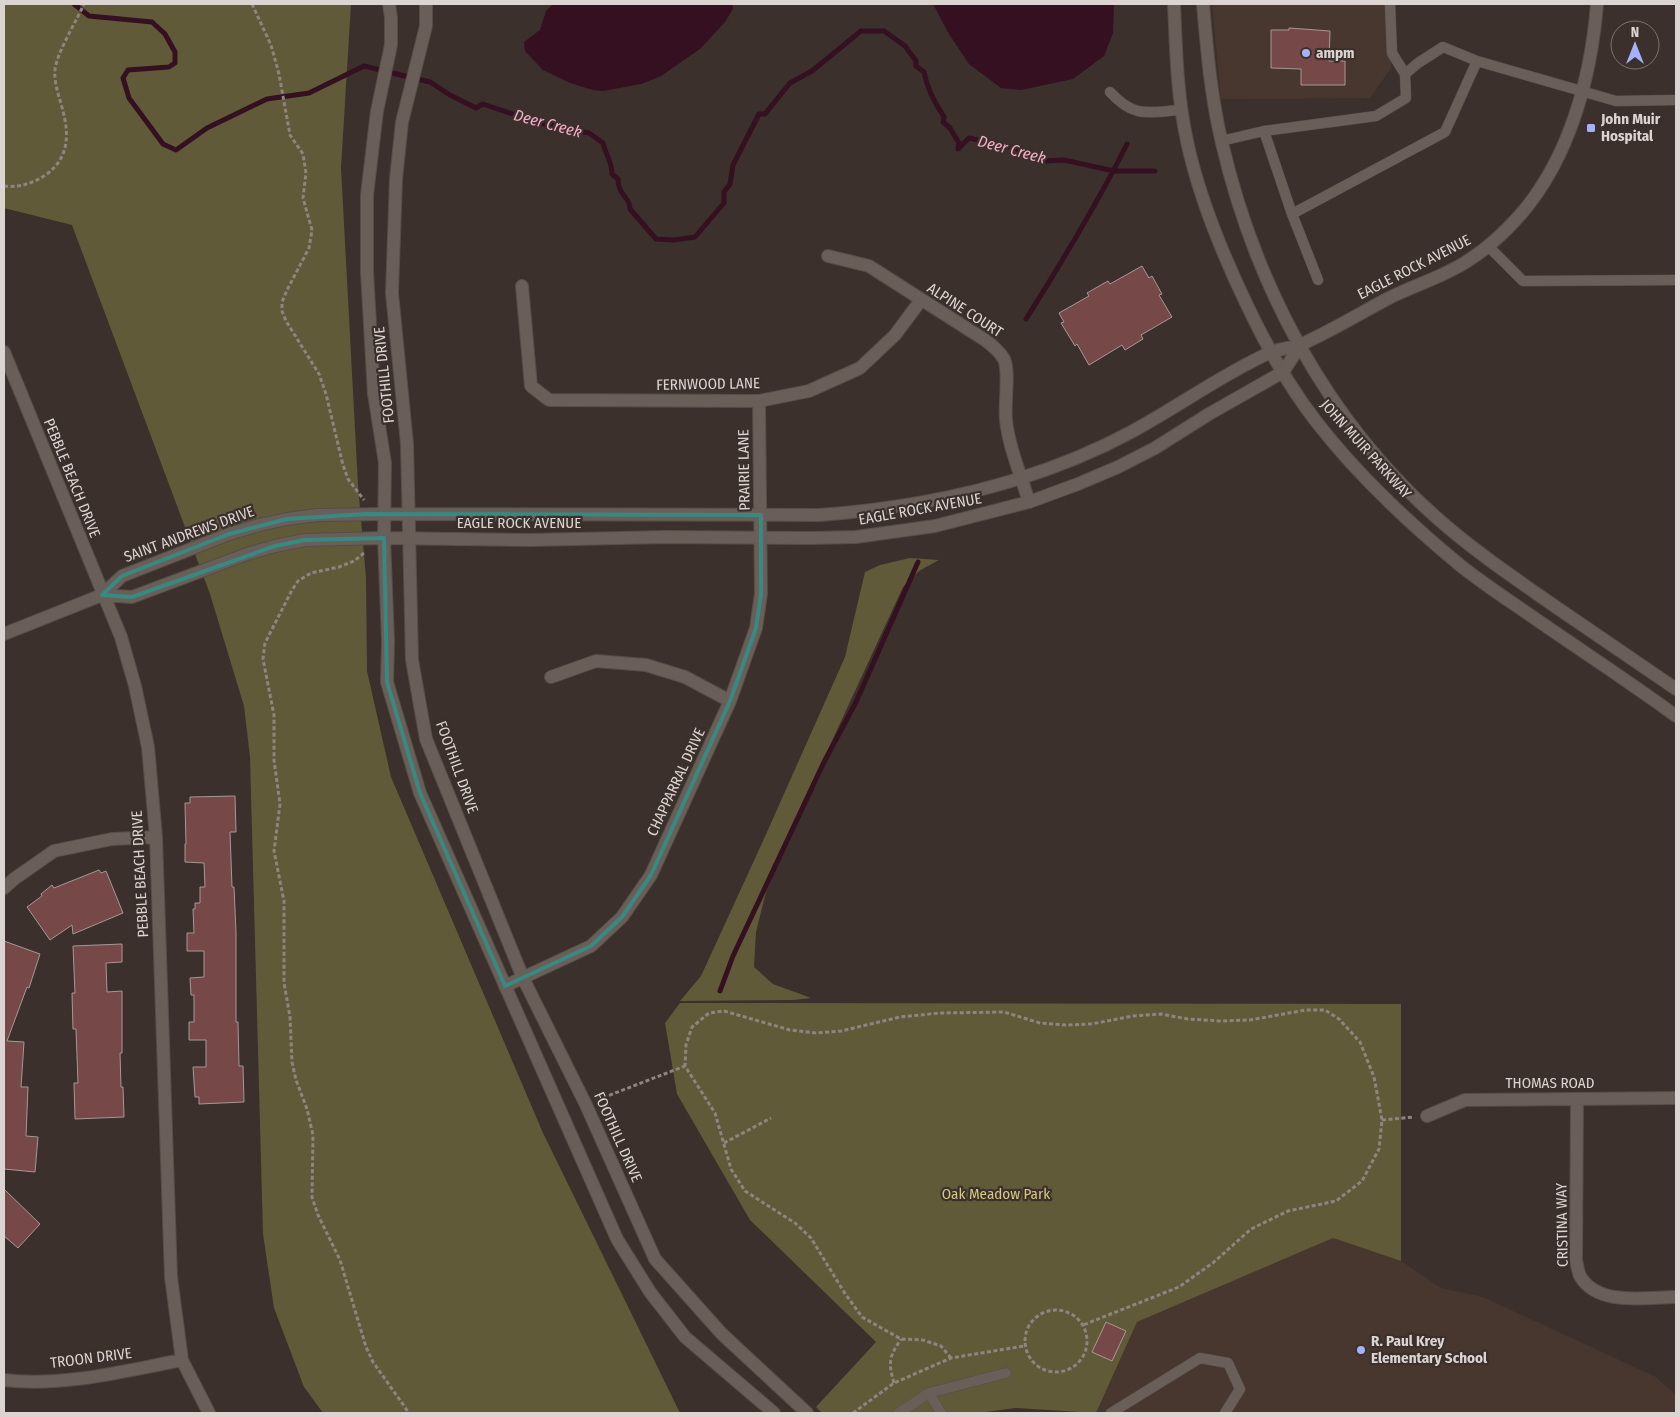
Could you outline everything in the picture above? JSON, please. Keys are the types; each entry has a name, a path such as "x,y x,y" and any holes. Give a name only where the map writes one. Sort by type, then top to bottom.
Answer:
{"street":[{"name":"FOOTHILL DRIVE","path":"389,4 391,45 377,111 367,195 367,272 374,394 385,463 384,538 388,641 387,682 420,794 617,1239 650,1292 685,1337 774,1413"},
{"name":"FOOTHILL DRIVE","path":"426,4 426,26 402,122 396,179 392,293 408,444 408,538 412,660 426,739 523,978 586,1105 655,1259 722,1334 807,1413"},
{"name":"JOHN MUIR PARKWAY","path":"1174,4 1181,110 1187,142 1212,224 1231,272 1271,352 1299,398 1331,440 1410,521 1470,572 1676,716"},
{"name":"JOHN MUIR PARKWAY","path":"1203,4 1221,141 1233,185 1257,255 1300,346 1321,383 1358,435 1397,479 1436,517 1469,545 1509,574 1676,689"},
{"name":"EAGLE ROCK AVENUE","path":"385,514 819,516 868,512 971,492 1022,478 1092,452 1132,432 1217,381 1271,352 1300,346 1388,298 1468,261 1488,246 1520,215 1539,192 1551,173 1572,123 1581,92 1591,49 1596,4"},
{"name":"ALPINE COURT","path":"828,256 869,266 985,340 998,351 1004,360 1006,370 1006,421 1028,502"},
{"name":"FERNWOOD LANE","path":"522,286 531,386 549,400 759,401 809,391 860,368 895,335 921,300"},
{"name":"EAGLE ROCK AVENUE","path":"384,538 530,540 665,537 856,537 936,526 1028,502 1118,467 1155,448 1209,414 1283,372 1300,346"},
{"name":"PEBBLE BEACH DRIVE","path":"4,352 102,595 121,637 135,686 148,747 156,837 170,1277 182,1360 209,1413"},
{"name":"PRAIRIE LANE","path":"759,401 762,538"},
{"name":"SAINT ANDREWS DRIVE","path":"4,634 102,595 122,576 259,525 287,519 317,516 385,514"},
{"name":"SAINT ANDREWS DRIVE","path":"102,595 132,597 247,554 275,546 305,540 384,538"},
{"name":"CHAPPARRAL DRIVE","path":"505,986 591,946 622,916 651,875 730,701 756,628 761,594 762,538"},
{"path":"551,677 596,661 646,665 685,677 730,701"},
{"path":"4,888 14,878 54,851 112,839 156,837"},
{"name":"THOMAS ROAD","path":"1427,1116 1464,1100 1676,1098"},
{"name":"CRISTINA WAY","path":"1577,1099 1576,1260 1579,1274 1587,1285 1600,1294 1622,1298 1676,1297"},
{"name":"TROON DRIVE","path":"4,1380 23,1382 96,1377 182,1360"}],"lane":[{"path":"1221,141 1264,131 1376,116 1406,98 1405,74 1392,53 1390,4"},
{"path":"1405,74 1443,47 1477,61 1616,101 1676,100"},
{"path":"1292,214 1445,132 1477,61"},
{"path":"1110,92 1122,105 1136,111 1181,110"},
{"path":"1264,131 1292,214 1318,280"},
{"path":"1488,246 1523,281 1676,280"},
{"path":"1111,1413 1200,1358 1228,1363 1240,1389 1225,1413"},
{"path":"899,1413 929,1392 1006,1373"},
{"path":"929,1392 941,1413"}],"path":[{"path":"4,186 24,185 36,180 54,167 64,153 67,128 55,82 55,68 84,4"},
{"path":"252,4 269,37 279,74 290,135 304,160 306,173 303,198 312,230 309,248 287,290 282,302 282,311 286,321 319,374 326,394 343,465 353,486 364,500 366,514"},
{"path":"366,538 366,551 354,562 312,573 298,581 265,642 263,659 274,715 274,760 280,804 274,851 284,901 284,983 290,1017 294,1070 308,1109 312,1135 312,1198 318,1215 340,1260 362,1338 369,1355 409,1413"},
{"path":"951,1358 941,1346 923,1340 901,1339 862,1316 844,1292 812,1238 795,1224 745,1191 731,1169 715,1113 685,1066 686,1045 692,1027 709,1013 724,1011 790,1030 817,1033 900,1017 940,1013 1004,1012 1040,1022 1066,1025 1091,1024 1133,1016 1161,1014 1188,1019 1250,1020 1306,1010 1325,1010 1340,1019 1360,1042 1374,1076 1382,1120 1379,1149 1362,1181 1336,1201 1288,1211 1251,1229 1214,1262 1179,1287 1083,1325"},
{"path":"586,1105 685,1066"},
{"path":"1382,1120 1427,1116"},
{"path":"724,1143 771,1118"},
{"path":"1051,1310 1063,1310 1074,1316 1083,1325 1087,1337 1087,1349 1081,1360 1072,1369 1060,1373 1048,1372 1037,1367 1028,1358 1024,1346 1024,1334 1030,1322 1039,1314 1051,1310"},
{"path":"894,1383 890,1369 891,1354 901,1339"},
{"path":"853,1413 894,1383 951,1358 1024,1346"}],"highlighted area":[{"path":"366,514 761,515 761,594 756,628 730,701 651,875 622,917 591,946 505,986 420,793 387,682 384,538 305,540 275,546 132,597 102,595 122,576 229,534 287,519"}],"shaded area":[{"path":"553,4 732,4 733,9 725,22 700,49 661,76 641,84 603,91 570,83 543,70 525,51 524,42 540,30 546,11"},
{"path":"933,4 1114,4 1113,33 1104,56 1073,79 1021,90 1001,88 969,64 949,34"},
{"path":"1212,4 1391,4 1391,68 1370,98 1221,99"},
{"name":"R. Paul Krey Elementary School","path":"1333,1238 1401,1261 1441,1288 1483,1297 1656,1377 1676,1395 1676,1413 1096,1413 1137,1322"}],"green space":[{"path":"4,4 351,4 341,168 358,485 366,578 367,671 391,777 543,1133 680,1413 323,1413 304,1387 274,1308 263,1234 250,757 244,706 210,594 72,225 4,208"},
{"path":"910,558 939,560 919,571 903,587 813,782 766,892 756,932 754,967 773,984 811,998 793,1000 680,1001 701,976 845,657 865,572 880,565"},
{"name":"Oak Meadow Park","path":"680,1003 1401,1004 1401,1261 1333,1238 1137,1322 1096,1413 1015,1408 979,1413 822,1413 816,1407 876,1342 750,1220 677,1094 665,1023"}],"building":[{"path":"1289,28 1330,31 1329,61 1345,61 1345,85 1301,85 1301,69 1271,68 1271,30 1289,30"},
{"path":"1142,266 1149,278 1152,276 1162,294 1159,295 1172,317 1141,335 1143,339 1125,350 1122,345 1089,365 1077,344 1075,346 1061,323 1064,322 1059,313 1089,296 1087,293 1108,281 1110,284"},
{"path":"235,796 236,832 230,832 236,932 236,1022 238,1022 239,1066 243,1066 244,1102 199,1104 199,1097 195,1097 193,1067 206,1067 206,1040 189,1040 189,1022 194,1022 194,995 191,995 190,978 204,977 204,951 187,951 187,933 194,933 193,909 195,909 195,903 200,903 200,887 205,887 204,863 185,862 185,803 190,803 190,797"},
{"path":"99,870 101,873 106,871 123,913 73,934 72,925 50,940 27,907 42,896 41,894 52,885 54,888"},
{"path":"4,941 40,954 29,988 27,987 7,1041 24,1042 21,1087 28,1087 26,1136 38,1137 35,1172 4,1169"},
{"path":"122,944 122,962 106,963 107,992 122,991 122,1053 120,1053 124,1117 75,1119 74,1083 78,1083 76,1029 73,1029 72,993 75,993 73,946"},
{"path":"4,1189 40,1224 18,1248 4,1236"},
{"path":"1106,1322 1126,1331 1112,1361 1092,1352"}],"waterway":[{"name":"Deer Creek","path":"74,4 89,16 152,22 165,34 175,52 175,63 169,67 128,70 123,78 129,98 163,144 176,150 207,128 267,99 309,93 364,66 430,82 476,108 483,104 539,123 589,133 603,143 612,174 618,179 620,189 628,201 630,209 656,239 674,240 695,237 724,203 724,192 730,184 733,165 759,114 765,114 790,83 812,71 861,31 884,31 905,46 916,61 916,66 924,72 931,95 944,117 943,122 950,128 959,143 958,149 969,138 1030,152 1043,161 1064,160 1114,171 1155,171"},
{"path":"1026,319 1079,233 1127,144"},
{"path":"720,991 733,956 824,762 856,702 918,562"}],"place":[{"name":"ampm","path":"1306,53"},
{"name":"John Muir Hospital","path":"1591,128"},
{"name":"R. Paul Krey Elementary School","path":"1361,1350"}]}
